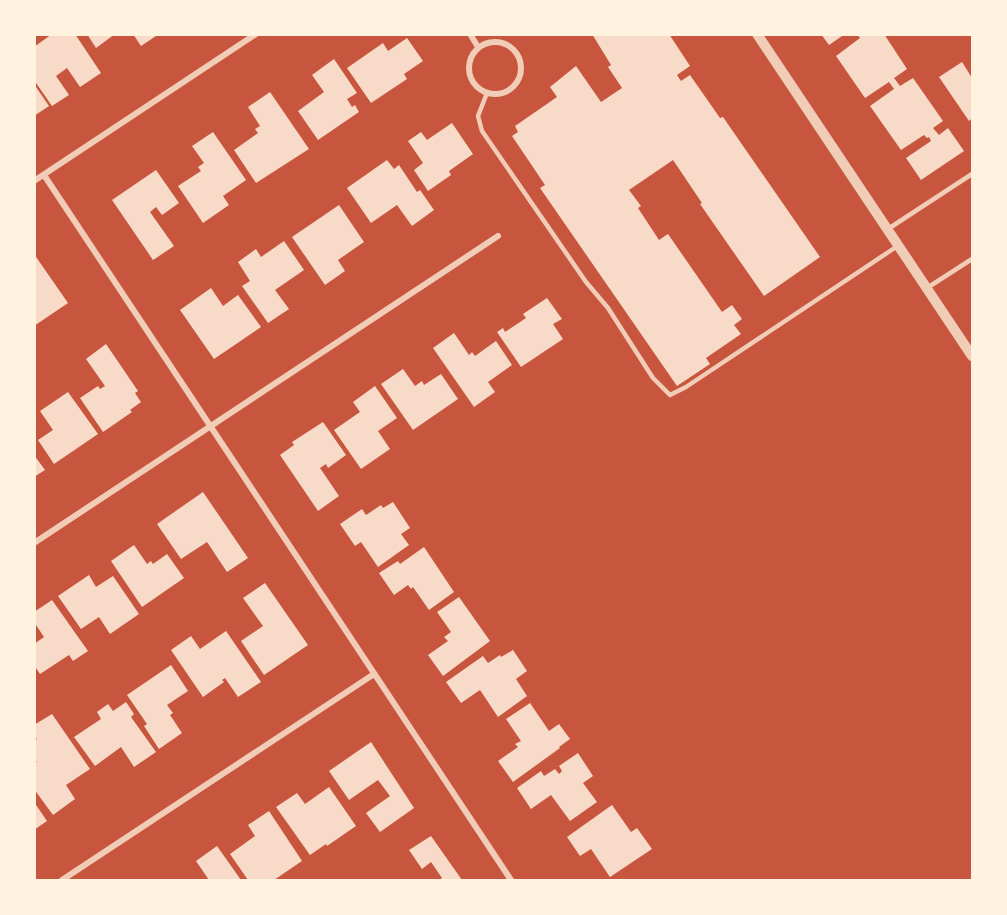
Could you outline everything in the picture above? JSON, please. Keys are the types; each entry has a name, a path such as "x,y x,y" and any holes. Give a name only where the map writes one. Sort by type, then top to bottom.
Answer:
{"street":[{"path":"34,181 256,34"},
{"path":"470,34 478,47"},
{"path":"757,34 972,356"},
{"path":"488,42 508,45 516,52 520,61 521,71 518,81 511,89 501,94 487,93 473,84 469,75 468,65 471,55 478,47 488,42"},
{"path":"44,175 511,880"},
{"path":"34,543 498,236"},
{"path":"62,880 374,674"}],"lane":[{"path":"487,93 478,116 482,131 586,282 608,308 653,378 670,395 686,387 899,245"},
{"path":"888,230 972,174"},
{"path":"927,288 972,259"}],"building":[{"path":"52,34 75,34 101,73 80,87 67,68 56,76 69,95 52,106 34,80 34,47"},
{"path":"87,34 115,34 96,48"},
{"path":"133,34 159,34 141,46"},
{"path":"592,34 669,34 690,66 677,75 681,81 690,75 720,118 723,117 820,257 764,296 700,204 702,203 673,160 629,190 641,206 638,208 659,240 668,234 722,312 732,305 742,319 734,325 741,334 706,358 710,364 677,386 540,188 545,185 512,136 518,132 515,126 557,97 550,87 576,66 601,102 622,88 608,67 611,65"},
{"path":"821,34 845,34 829,45"},
{"path":"857,34 884,34 907,69 894,78 900,86 913,78 943,121 933,128 939,135 948,128 964,151 921,180 906,158 931,141 929,137 924,135 901,150 870,106 894,89 889,82 865,98 836,56 860,38"},
{"path":"407,38 423,61 404,74 407,79 371,103 347,68 383,43 388,51"},
{"path":"334,59 357,93 347,99 352,107 355,105 359,112 318,140 298,111 324,92 312,75"},
{"path":"962,62 972,78 972,118 969,121 939,77"},
{"path":"34,84 49,106 34,116"},
{"path":"270,92 309,149 256,183 234,150 258,133 255,129 260,126 248,107"},
{"path":"452,123 473,154 449,171 451,175 428,191 414,170 423,163 408,141 421,132 427,140"},
{"path":"213,132 246,180 223,196 229,205 203,223 178,186 201,171 198,167 204,163 192,146"},
{"path":"387,160 394,169 399,165 417,192 420,190 434,210 412,226 397,205 371,223 347,188"},
{"path":"156,170 179,203 162,215 156,207 150,212 174,246 153,260 112,200"},
{"path":"339,205 364,242 338,260 345,271 325,285 292,237"},
{"path":"284,241 304,270 275,290 289,309 268,323 242,286 250,281 238,262 256,249 261,257"},
{"path":"34,254 68,303 34,326"},
{"path":"211,288 223,306 238,295 261,327 214,359 180,310"},
{"path":"547,298 562,319 553,324 563,339 521,367 497,332 503,328 505,332 526,318 523,314"},
{"path":"454,333 469,355 472,352 475,356 496,341 512,365 488,382 495,392 474,407 433,348"},
{"path":"106,344 138,391 135,393 141,402 130,410 132,412 103,432 80,398 98,386 100,389 105,386 86,359"},
{"path":"403,369 415,386 422,381 424,385 441,374 458,399 413,430 381,384"},
{"path":"375,386 397,418 378,431 390,449 361,469 334,430 360,412 353,402"},
{"path":"68,392 98,434 54,464 38,440 53,430 40,411"},
{"path":"323,422 346,455 328,468 326,464 320,468 339,496 318,511 280,455 294,445 292,442"},
{"path":"34,455 45,470 34,477"},
{"path":"203,492 248,558 227,572 207,542 181,559 157,524"},
{"path":"393,502 410,528 401,534 409,545 378,567 361,542 355,546 340,524 362,509 366,515 381,505 383,508"},
{"path":"134,545 147,564 151,561 153,564 167,554 184,578 142,607 111,561"},
{"path":"424,547 454,592 429,610 413,587 411,589 408,585 394,595 379,573 398,561 400,564"},
{"path":"89,575 96,587 113,576 139,614 110,634 99,617 81,629 58,596"},
{"path":"265,583 308,645 264,675 241,641 263,626 243,598"},
{"path":"459,597 490,641 443,676 428,655 448,641 444,637 451,632 437,612"},
{"path":"52,600 88,651 73,661 69,655 40,674 34,665 34,644 44,637 34,622 34,612"},
{"path":"226,631 261,682 238,697 225,678 222,680 224,682 203,697 171,650 191,636 200,649"},
{"path":"513,650 527,671 516,679 527,696 498,717 480,690 461,703 446,682 483,656 488,663"},
{"path":"171,665 188,691 167,705 173,713 170,715 182,733 159,749 144,726 147,724 127,695"},
{"path":"126,702 134,714 131,717 156,752 134,767 121,747 95,766 74,737 101,719 97,712 108,704 113,711"},
{"path":"530,703 549,731 559,724 570,739 513,782 498,761 518,747 515,744 521,741 506,719"},
{"path":"52,714 90,769 66,785 75,799 53,815 34,789 34,763 37,762 34,759 34,741 37,739 34,735 34,725"},
{"path":"371,742 414,808 380,832 366,813 390,796 378,780 349,800 329,771"},
{"path":"578,753 593,776 583,783 597,802 570,821 551,795 531,809 517,788 541,771 544,776 555,769 559,774 562,771 559,766"},
{"path":"329,787 356,826 310,855 276,807 297,793 305,804"},
{"path":"34,802 47,821 34,830"},
{"path":"612,805 631,832 637,828 652,849 610,877 591,849 580,856 567,837"},
{"path":"269,811 302,861 274,880 248,880 230,854 255,836 248,825"},
{"path":"431,836 462,880 439,880 442,878 431,862 422,869 409,850"},
{"path":"217,846 241,880 209,880 196,861"}]}
